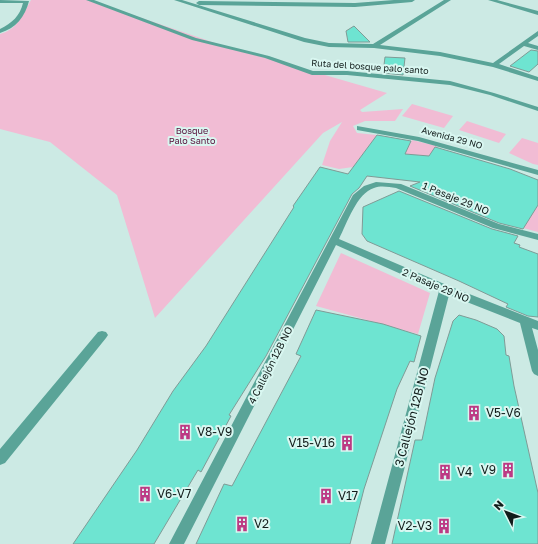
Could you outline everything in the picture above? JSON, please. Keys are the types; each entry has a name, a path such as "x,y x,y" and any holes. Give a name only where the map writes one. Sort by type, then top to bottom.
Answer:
{"street":[{"name":"Ruta del bosque palo santo","path":"89,0 194,39 261,56 312,73 347,73 450,83 492,94 538,109"},
{"path":"177,0 304,40 329,45 374,46 440,54 494,65 538,79"},
{"path":"308,0 327,5"},
{"path":"188,3 355,5 412,0"},
{"path":"374,46 448,0"},
{"path":"491,0 538,13"},
{"path":"0,1 26,1 21,18 10,26 0,30"},
{"path":"494,65 538,33"},
{"path":"524,44 538,48"},
{"name":"Avenida 29 NO","path":"360,128 419,139 538,173"},
{"name":"1 Pasaje 29 NO","path":"365,187 380,183 398,186 496,226 538,237"},
{"name":"4 Callejón 12B NO","path":"176,544 335,241 357,195 365,187"},
{"name":"2 Pasaje 29 NO","path":"335,241 445,289 538,326"},
{"name":"3 Callejón 12B NO","path":"378,544 445,289"},
{"path":"525,322 538,372"},
{"path":"0,459 102,336"}],"green space":[{"name":"Bosque Palo Santo","path":"31,0 89,0 218,44 387,93 360,110 362,112 403,109 395,121 365,121 353,126 357,133 377,135 353,167 339,169 322,165 330,141 342,122 323,133 155,318 117,195 50,142 0,129 0,34 11,29 19,21"},
{"path":"412,104 453,116 444,128 402,116"},
{"path":"467,121 506,134 499,143 459,130"},
{"path":"522,138 538,143 538,165 509,153"},
{"path":"412,140 437,146 429,156 405,154"},
{"path":"538,205 538,232 523,228"},
{"path":"341,253 430,293 418,334 316,306"}],"building":[{"path":"354,26 370,42 348,42 346,31"},
{"path":"531,50 538,51 538,64 529,72 510,66"},
{"path":"385,57 405,58 403,75 383,73"},
{"path":"377,135 411,141 405,154 429,156 435,147 510,169 538,180 538,205 523,229 499,223 410,186 420,182 367,176 359,188 352,194 266,356 229,415 231,416 201,472 198,470 154,544 73,544 137,450 173,391 206,346 294,207 293,206 320,167 348,174"},
{"path":"399,191 492,229 518,236 514,243 520,245 519,247 538,254 538,317 528,316 506,307 508,304 367,241 362,234 363,207"},
{"path":"316,310 383,324 421,336 414,362 410,361 397,389 364,489 350,544 196,544 224,484 232,486 301,356 296,354"},
{"path":"459,315 497,329 504,336 506,355 509,356 514,386 538,493 538,544 392,544 415,440 422,440 435,378 453,321"}],"place":[{"name":"V5-V6","path":"474,413"},
{"name":"V8-V9","path":"185,432"},
{"name":"V15-V16","path":"347,443"},
{"name":"V9","path":"508,470"},
{"name":"V4","path":"445,472"},
{"name":"V6-V7","path":"145,494"},
{"name":"V17","path":"326,496"},
{"name":"V2","path":"242,524"},
{"name":"V2-V3","path":"444,526"}]}
